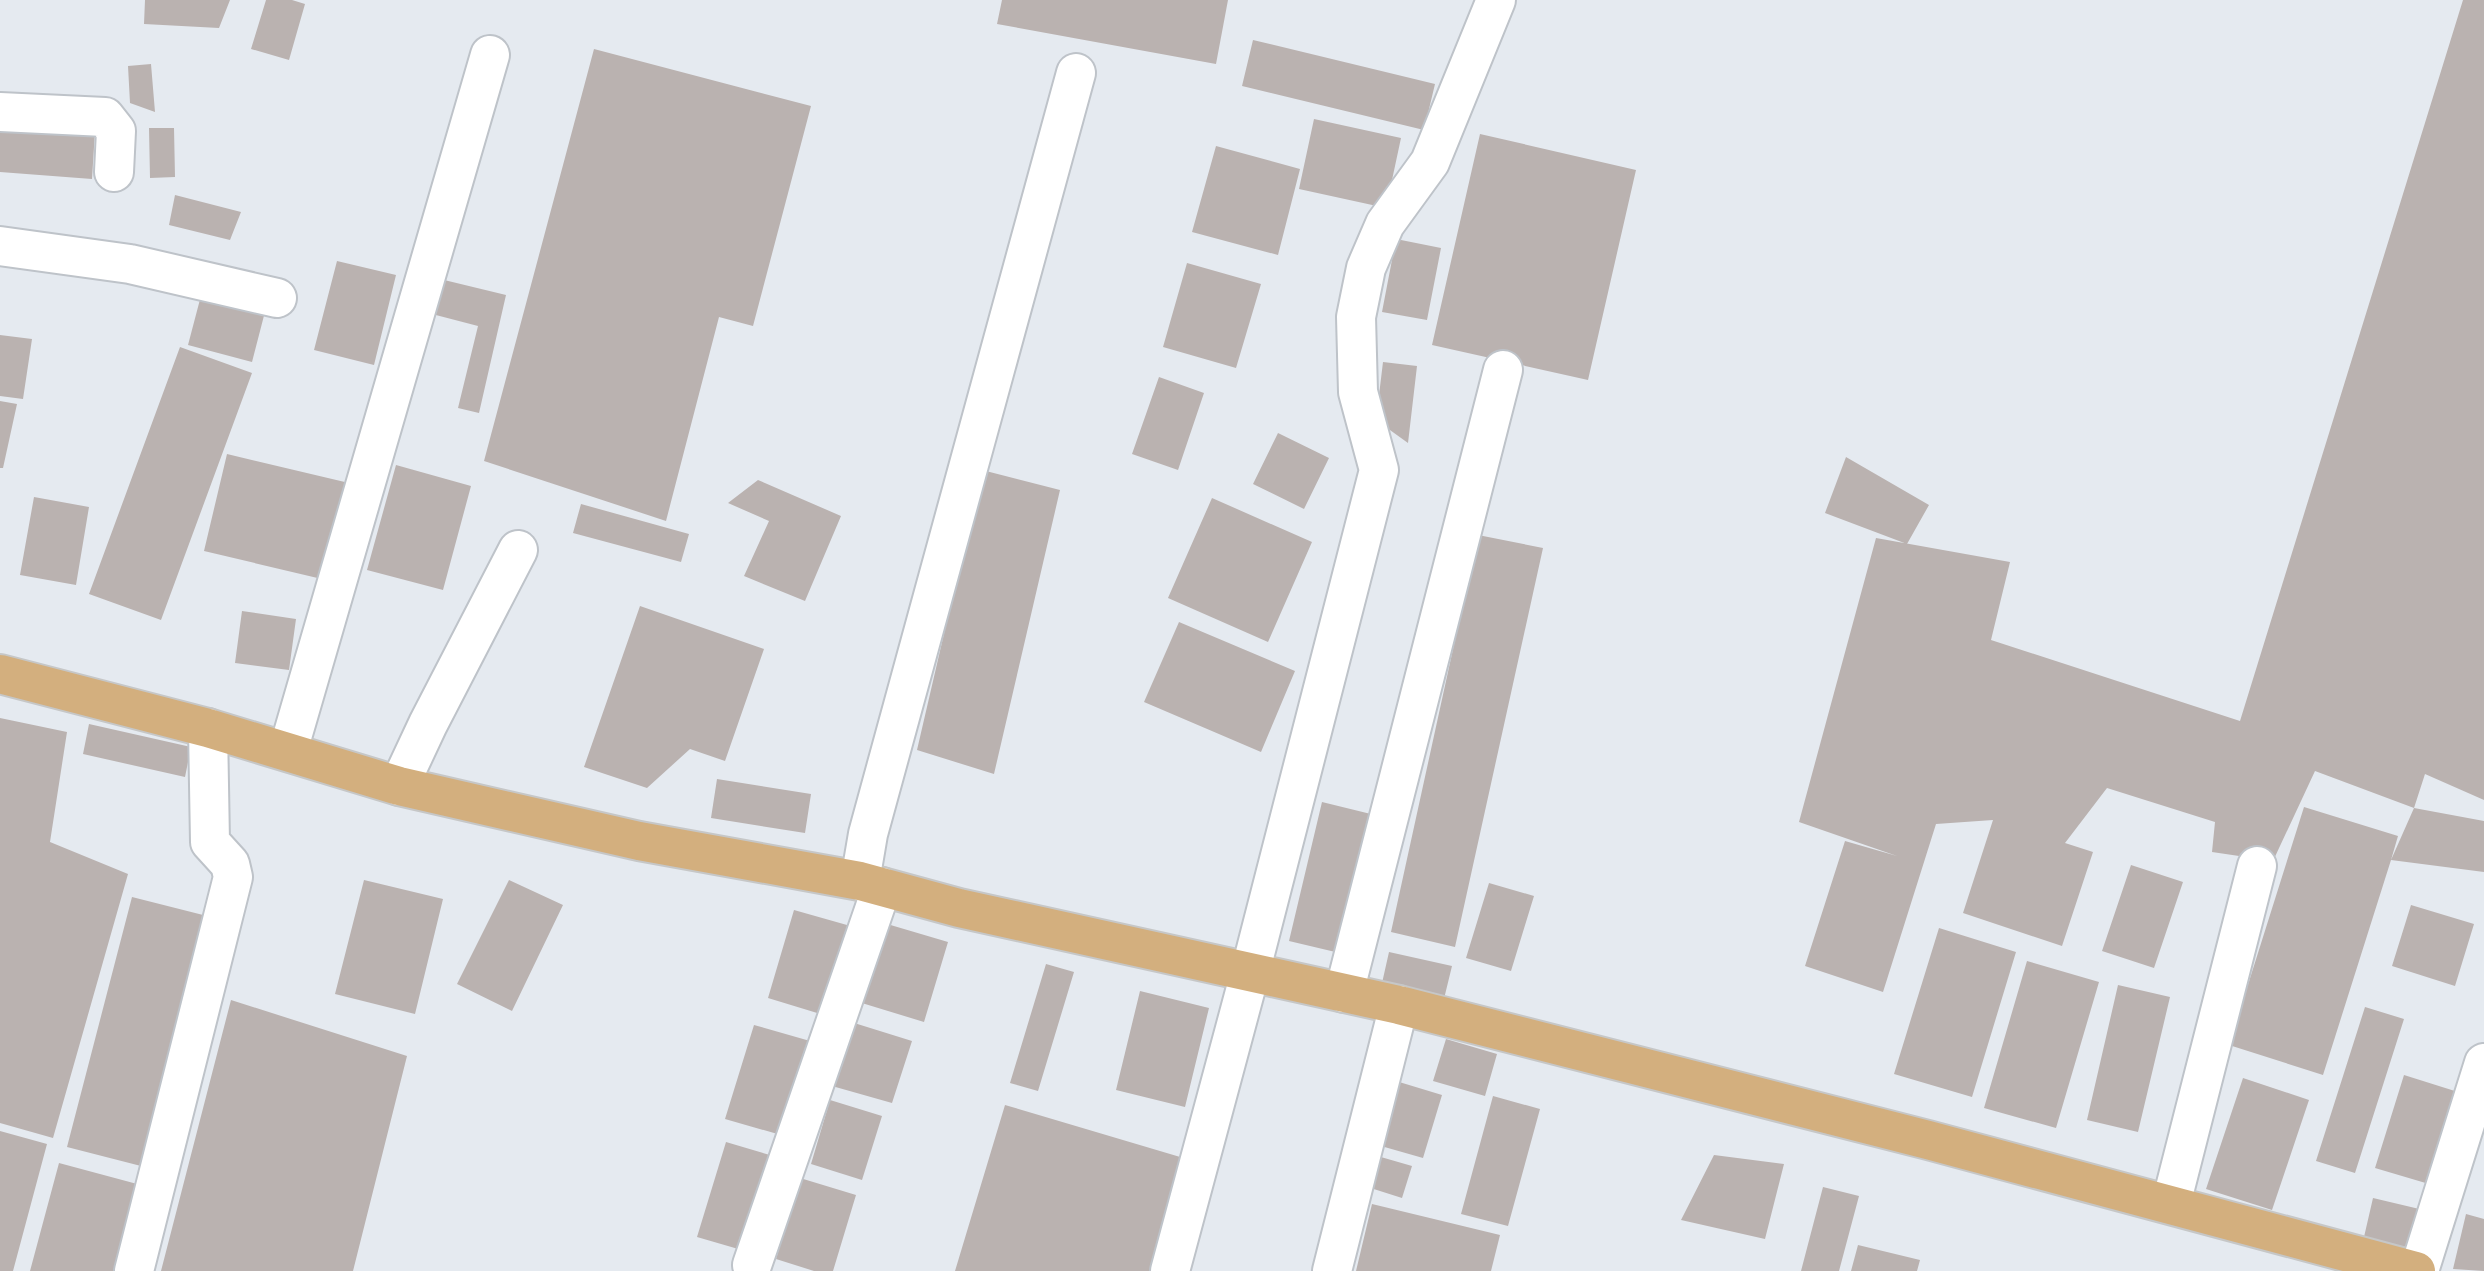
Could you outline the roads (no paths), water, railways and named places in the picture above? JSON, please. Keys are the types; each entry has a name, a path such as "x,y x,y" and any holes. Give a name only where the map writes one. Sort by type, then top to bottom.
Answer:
{"main road":[{"path":"0,674 208,728 399,786 639,841 871,884 959,908 1399,1005 2171,1204 2417,1271"}],"street":[{"path":"1170,1271 1250,973 1379,470 1358,392 1356,317 1366,268 1385,224 1430,162 1496,0"},
{"path":"288,751 490,55"},
{"path":"752,1265 871,884 868,834 1076,73"},
{"path":"0,112 106,117 116,131 114,172"},
{"path":"0,246 130,264 277,298"},
{"path":"1344,993 1503,370"},
{"path":"399,786 518,550"},
{"path":"134,1271 233,877 230,864 210,842 208,728"},
{"path":"2171,1204 2256,866"},
{"path":"1332,1271 1399,1005"},
{"path":"2417,1271 2484,1063"}]}
